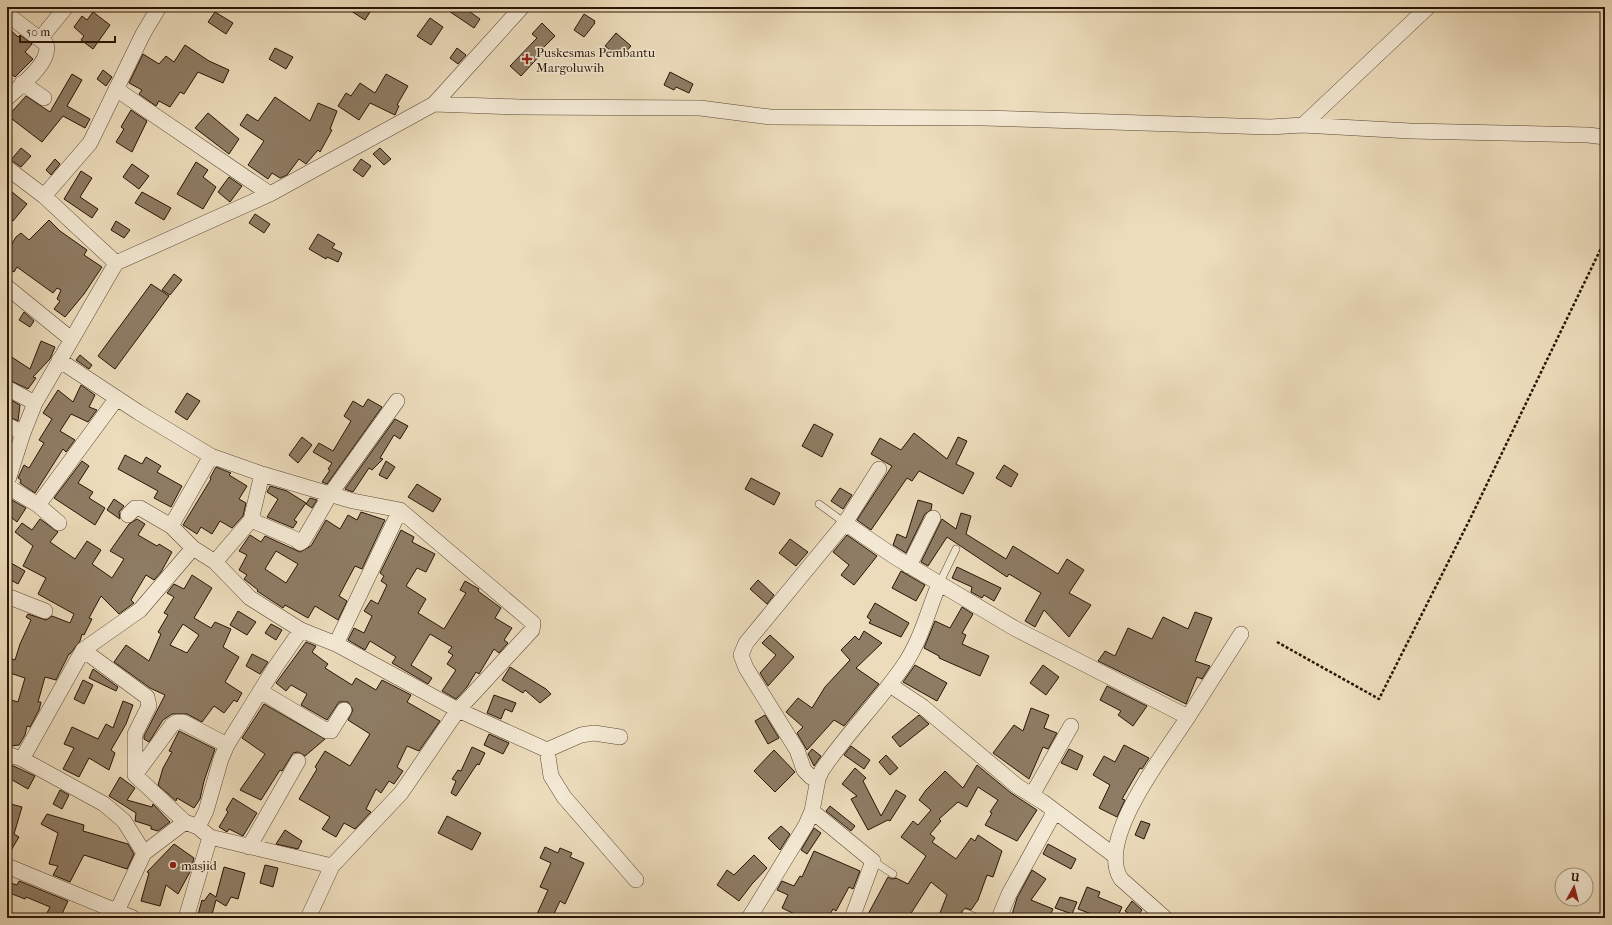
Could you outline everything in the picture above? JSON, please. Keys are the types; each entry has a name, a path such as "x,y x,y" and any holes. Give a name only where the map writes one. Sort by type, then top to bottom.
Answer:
{"street":[{"path":"40,40 66,7"},
{"path":"44,196 90,143 143,34 160,7"},
{"path":"59,523 38,505 7,484 23,433 35,403 116,263 270,194 434,104 522,7"},
{"path":"1304,125 1428,7"},
{"path":"7,14 46,44 47,55 42,64 7,98"},
{"path":"22,83 44,98"},
{"path":"116,89 270,194"},
{"path":"434,104 520,107 700,108 770,117 984,118 1270,127 1304,125 1410,131 1588,135 1605,137"},
{"path":"7,168 44,196 116,263"},
{"path":"7,287 71,339"},
{"path":"59,360 211,456 262,474 331,493 353,501 400,510 533,623 532,630 458,710 401,793 332,866 308,918"},
{"path":"7,388 35,403"},
{"path":"38,505 117,398"},
{"path":"251,520 295,539 300,543 303,541 331,493 397,401"},
{"path":"7,425 23,433"},
{"path":"170,526 211,456"},
{"path":"818,779 811,777 804,770 797,750 746,668 741,655 746,643 845,523 878,469"},
{"path":"215,562 251,520 262,474"},
{"path":"128,515 135,508 140,508 170,526 192,548 215,562 250,598 301,630 336,644 458,710 547,750 581,735 594,733 620,738"},
{"path":"336,644 400,510"},
{"path":"909,566 933,518"},
{"path":"845,523 909,566 1014,628 1188,717"},
{"path":"22,759 83,650 140,610 192,548"},
{"path":"749,918 790,854 812,811 818,779 829,760 890,685 912,652 925,623 939,584"},
{"path":"7,596 45,611"},
{"path":"117,911 144,853 192,825 206,811 221,759 227,745 301,630"},
{"path":"1165,918 1121,879 1116,871 1115,856 1122,827 1140,788 1188,717 1241,634"},
{"path":"83,650 147,697 149,706 135,734 135,775 192,825 210,838 332,866"},
{"path":"890,685 923,707 1005,776 1115,856"},
{"path":"260,692 327,731 331,731 344,710"},
{"path":"135,775 172,725 177,722 183,722 227,745"},
{"path":"1032,795 1072,726"},
{"path":"547,750 551,776 564,797 636,880"},
{"path":"7,754 22,759 104,804 124,821 144,853"},
{"path":"249,847 298,761"},
{"path":"812,811 873,861 852,918"},
{"path":"999,918 1009,894 1055,811"},
{"path":"186,918 210,838"},
{"path":"7,866 47,884 133,918"}],"lane":[{"path":"819,504 845,523"},
{"path":"939,584 956,549"},
{"path":"873,861 893,874"},
{"path":"966,913 978,918"}],"path":[{"path":"1277,642 1379,699 1470,519 1605,240"}],"building":[{"path":"345,7 373,7 365,20"},
{"path":"443,7 463,7 480,19 474,28"},
{"path":"93,12 110,25 93,49 81,40 84,36 74,27 82,16 87,20"},
{"path":"215,12 233,23 226,34 208,22"},
{"path":"584,14 595,21 595,23 584,37 574,30"},
{"path":"430,18 443,27 431,45 417,36"},
{"name":"Puskesmas Pembantu Margoluwih","path":"542,23 555,36 542,49 544,51 521,76 510,66 537,38 532,34"},
{"path":"7,27 18,37 20,35 32,44 25,52 33,59 15,77 7,70"},
{"path":"616,33 631,46 620,58 605,46"},
{"path":"185,45 209,61 229,70 223,83 198,72 184,94 180,92 170,107 159,101 156,106 139,94 142,90 129,83 143,54 159,64 166,56 174,62"},
{"path":"275,48 293,57 286,69 269,59"},
{"path":"457,48 466,55 458,64 450,58"},
{"path":"103,70 112,77 106,86 97,79"},
{"path":"670,72 693,84 689,93 676,87 674,90 664,85"},
{"path":"72,74 82,80 67,106 90,119 85,128 63,116 42,142 8,116 26,96 50,112"},
{"path":"386,74 408,86 397,105 399,106 395,115 370,103 359,120 338,106 346,93 351,96 360,83 375,93"},
{"path":"275,97 310,121 318,103 337,111 330,129 332,130 320,152 318,150 306,164 299,159 287,175 280,178 272,173 268,179 248,165 264,141 240,125 247,114 258,121"},
{"path":"131,110 147,121 132,152 116,142 124,129 121,127"},
{"path":"208,113 239,139 229,154 195,128"},
{"path":"21,148 31,156 21,167 11,160"},
{"path":"380,148 391,159 384,165 373,154"},
{"path":"55,159 60,164 51,175 46,170"},
{"path":"361,159 371,166 363,177 353,170"},
{"path":"196,162 208,170 203,177 216,187 203,209 177,194"},
{"path":"132,164 149,176 139,189 123,177"},
{"path":"81,171 92,178 80,197 98,209 92,218 64,199"},
{"path":"229,177 242,186 230,202 218,192"},
{"path":"7,188 27,204 13,221 7,216"},
{"path":"142,192 171,208 164,220 135,203"},
{"path":"255,214 270,224 264,233 249,223"},
{"path":"49,220 60,231 87,250 84,255 102,267 84,294 65,317 54,309 60,301 57,299 61,290 57,288 53,293 17,267 14,272 7,268 7,252 16,237 21,233 29,240"},
{"path":"116,221 130,230 124,238 111,230"},
{"path":"318,234 335,244 332,248 342,253 338,262 327,257 326,259 309,249"},
{"path":"174,274 182,280 170,295 162,290"},
{"path":"151,284 169,296 115,369 98,356"},
{"path":"24,312 34,321 30,327 19,320"},
{"path":"41,341 55,347 50,359 33,377 36,378 28,389 7,379 7,354 30,369"},
{"path":"80,355 92,365 89,369 76,360"},
{"path":"81,385 95,395 89,407 97,410 88,422 71,414 60,431 75,440 66,452 63,449 35,493 20,483 21,480 18,478 24,465 29,468 44,443 39,440 52,419 43,413 58,390 73,402"},
{"path":"187,393 200,401 187,420 175,412"},
{"path":"7,398 20,405 18,421 7,416"},
{"path":"368,399 382,407 327,484 322,482 330,470 328,469 332,463 313,452 319,443 333,451 351,421 344,416 353,401 363,407"},
{"path":"395,419 408,426 400,439 394,435 380,458 383,459 372,470 369,468 353,492 345,489"},
{"path":"814,424 833,434 822,457 802,446"},
{"path":"914,433 947,459 958,437 967,441 956,464 974,473 963,494 919,471 912,481 907,478 871,530 857,520 892,466 871,454 880,438 901,450"},
{"path":"302,437 312,445 298,463 289,455"},
{"path":"125,455 142,464 146,457 161,466 157,472 182,486 171,507 154,498 158,491 118,469"},
{"path":"82,461 89,466 78,483 93,492 89,498 105,508 95,525 54,498"},
{"path":"386,461 395,467 387,479 379,475"},
{"path":"1004,465 1018,474 1011,487 996,478"},
{"path":"216,467 231,473 229,475 247,486 239,499 246,503 243,516 232,528 220,521 212,534 201,527 197,534 183,525 211,479 210,478"},
{"path":"751,478 780,493 774,505 745,489"},
{"path":"417,484 441,499 433,512 408,497"},
{"path":"270,486 287,491 306,503 294,520 297,522 293,528 267,517 278,499 267,492"},
{"path":"840,488 852,495 843,509 831,501"},
{"path":"310,498 317,500 312,508 306,504"},
{"path":"114,499 124,506 119,512 120,519 107,510"},
{"path":"12,500 26,508 17,522 7,514 7,509"},
{"path":"918,500 932,504 931,510 925,514 906,553 893,545 897,534 906,538"},
{"path":"361,512 385,520 362,569 355,566 339,596 347,601 338,620 315,606 308,618 285,605 283,608 257,591 258,590 244,579 247,575 239,570 247,555 239,551 250,535 261,542 265,536 300,552 311,546 326,520 340,529 348,515 357,520","holes":["276,551 298,564 286,583 265,569"]},
{"path":"961,513 971,516 966,534 1006,559 1013,546 1058,574 1067,559 1084,570 1069,593 1091,605 1069,637 1044,610 1035,627 1025,621 1041,593 1009,574 1007,577 947,537 928,566 921,562 942,519 956,529"},
{"path":"40,519 58,532 50,542 75,559 87,541 101,550 92,564 112,578 124,559 110,551 129,524 137,519 145,524 138,535 157,546 159,544 172,552 161,572 154,580 146,575 131,600 134,603 119,614 101,596 89,618 92,619 84,635 82,634 80,641 69,654 56,680 45,677 38,702 41,702 39,710 30,727 27,726 25,735 19,745 11,746 7,745 7,713 11,700 18,702 25,678 7,672 7,657 15,660 20,644 31,620 26,617 28,614 46,620 52,616 70,623 74,614 38,594 46,578 23,566 33,546 15,532 22,523 32,530"},
{"path":"401,530 414,537 412,542 435,554 426,572 417,568 406,586 426,599 418,613 444,629 466,593 460,590 465,581 479,589 478,591 501,608 495,618 512,628 504,640 508,643 499,653 494,649 479,674 476,672 467,687 456,699 442,691 456,670 447,664 453,655 448,652 452,647 430,634 411,665 432,678 428,684 392,663 396,657 370,641 365,650 348,640 354,628 364,633 372,616 364,611 371,600 378,604 387,585 381,581 384,576 380,573"},
{"path":"847,535 877,556 854,585 841,575 849,565 833,552"},
{"path":"790,539 808,552 796,566 779,553"},
{"path":"11,563 25,571 18,584 7,578 7,570"},
{"path":"957,567 1001,588 994,601 984,595 982,598 971,592 972,587 952,578"},
{"path":"901,571 925,585 916,601 892,588"},
{"path":"192,575 212,588 194,618 211,628 215,622 231,629 223,647 239,657 225,682 242,693 237,702 234,700 224,713 214,706 202,722 187,714 172,714 163,720 149,742 144,739 144,736 165,695 150,688 114,662 126,645 149,661 161,634 158,632 168,615 164,613 174,597 167,593 174,584 184,589","holes":["183,624 199,635 187,653 170,645"]},
{"path":"758,580 774,595 767,604 750,589"},
{"path":"875,603 909,623 901,637 869,623 871,620 867,617"},
{"path":"962,607 973,614 962,633 966,635 962,644 989,656 980,676 939,658 939,656 924,648 935,621 950,628"},
{"path":"238,611 256,622 247,635 230,625"},
{"path":"1195,612 1212,618 1195,661 1210,666 1202,679 1197,677 1186,704 1098,661 1105,651 1115,656 1128,628 1152,639 1163,617 1188,629"},
{"path":"271,624 282,630 276,640 265,633"},
{"path":"864,631 882,643 856,668 879,684 844,726 834,720 807,750 797,733 803,727 786,712 798,698 812,708 825,687 850,660 841,650 855,636 859,640"},
{"path":"770,635 794,657 768,686 760,673 776,655 762,643"},
{"path":"306,642 316,646 312,652 328,664 325,668 352,685 356,678 376,690 382,680 411,695 407,702 440,721 419,751 407,746 397,767 403,771 394,784 389,781 381,793 376,789 366,809 371,812 355,829 344,823 336,837 322,829 330,817 299,799 317,769 315,767 325,751 350,766 370,734 348,720 353,710 348,702 339,702 327,720 301,705 307,694 291,685 286,691 276,683"},
{"path":"252,654 268,662 260,674 246,666"},
{"path":"915,665 947,683 937,701 903,682"},
{"path":"1043,665 1059,677 1046,695 1030,683"},
{"path":"510,667 546,689 551,694 540,703 525,690 523,693 502,680"},
{"path":"93,669 118,687 116,691 89,678"},
{"path":"83,680 93,685 84,704 74,699"},
{"path":"1107,686 1147,706 1133,726 1118,715 1121,711 1100,700"},
{"path":"494,695 516,703 512,712 505,709 501,719 487,713"},
{"path":"123,701 133,705 126,724 111,750 115,753 109,770 89,758 79,777 63,769 74,748 64,744 72,727 98,739 106,724 113,728"},
{"path":"264,704 325,739 305,756 298,752 293,753 261,800 240,790 265,754 242,738"},
{"path":"1031,708 1049,715 1044,728 1057,733 1048,749 1043,747 1029,779 993,753 1014,725 1023,731"},
{"path":"765,715 779,738 768,744 755,721"},
{"path":"919,715 929,724 900,747 892,737"},
{"path":"179,731 215,749 204,781 200,799 194,808 177,798 176,801 158,785 163,768 172,752 169,751"},
{"path":"489,734 509,743 503,754 484,745"},
{"path":"1124,745 1149,758 1142,769 1140,768 1122,799 1125,800 1117,817 1099,808 1110,785 1093,775 1104,756 1115,762"},
{"path":"851,746 870,760 864,769 844,755"},
{"path":"472,747 485,753 479,765 477,764 456,796 451,793 456,781 452,779 458,770 461,771"},
{"path":"812,749 821,756 814,766 808,754"},
{"path":"1069,749 1083,756 1077,770 1061,763"},
{"path":"774,750 795,772 775,792 754,771"},
{"path":"886,755 898,768 890,775 879,762"},
{"path":"7,763 35,776 28,789 7,777"},
{"path":"977,765 1011,793 1037,810 1017,841 985,825 992,813 990,812 998,800 978,787 967,807 958,802 939,819 941,821 930,834 935,838 932,842 956,859 971,838 975,841 978,835 1002,851 993,877 987,875 978,900 971,910 966,908 962,911 961,914 964,918 938,918 947,895 931,882 908,918 866,918 888,877 892,879 896,878 908,884 926,856 901,837 913,821 918,825 931,810 919,800 926,790 945,771 963,788"},
{"path":"855,768 866,778 863,781 881,816 896,790 906,796 890,821 888,820 868,830 851,799 857,796 842,784"},
{"path":"120,777 135,788 127,800 152,807 153,804 170,822 158,831 151,829 151,826 135,821 136,813 109,796"},
{"path":"60,790 69,795 62,809 53,804"},
{"path":"233,798 257,813 243,836 229,829 227,832 219,827 228,812 226,810"},
{"path":"7,803 22,807 14,834 19,837 7,857"},
{"path":"830,806 855,826 851,831 826,811"},
{"path":"47,814 84,825 83,831 128,844 134,854 127,869 84,855 70,882 53,875 58,866 49,864 58,833 41,824"},
{"path":"447,816 481,833 472,850 438,833"},
{"path":"1141,821 1150,824 1144,839 1135,835"},
{"path":"781,826 790,834 780,850 768,838"},
{"path":"814,828 821,833 807,854 801,850"},
{"path":"285,830 302,841 298,849 276,844"},
{"name":"masjid","path":"174,844 194,858 191,870 178,894 166,885 160,906 141,901 149,873 147,872"},
{"path":"1048,844 1076,859 1071,869 1043,854"},
{"path":"545,847 558,853 560,848 572,853 570,857 584,863 565,904 560,901 552,918 546,918 537,914 548,890 540,887 551,863 540,858"},
{"path":"814,851 860,871 853,889 849,887 836,911 833,909 828,918 803,918 782,908 788,895 777,890 782,881 794,886 800,876 802,877"},
{"path":"754,855 767,868 739,901 717,885 727,870 734,875"},
{"path":"265,865 278,868 273,887 260,883"},
{"path":"224,867 245,873 238,899 231,897 226,906 216,900 211,918 197,918 202,900 204,901 210,893 216,897"},
{"path":"1032,870 1046,879 1031,900 1053,909 1049,918 1011,918 1017,898"},
{"path":"19,881 68,901 60,918 54,918 46,915 50,907 26,897 25,899 7,892 7,882 17,885"},
{"path":"1087,887 1100,892 1098,897 1122,907 1117,918 1102,918 1078,909"},
{"path":"1060,897 1077,902 1072,914 1055,908"},
{"path":"1132,901 1142,910 1136,918 1125,911"}],"place":[{"name":"Puskesmas Pembantu Margoluwih","path":"527,59"},
{"name":"masjid","path":"173,865"}]}
